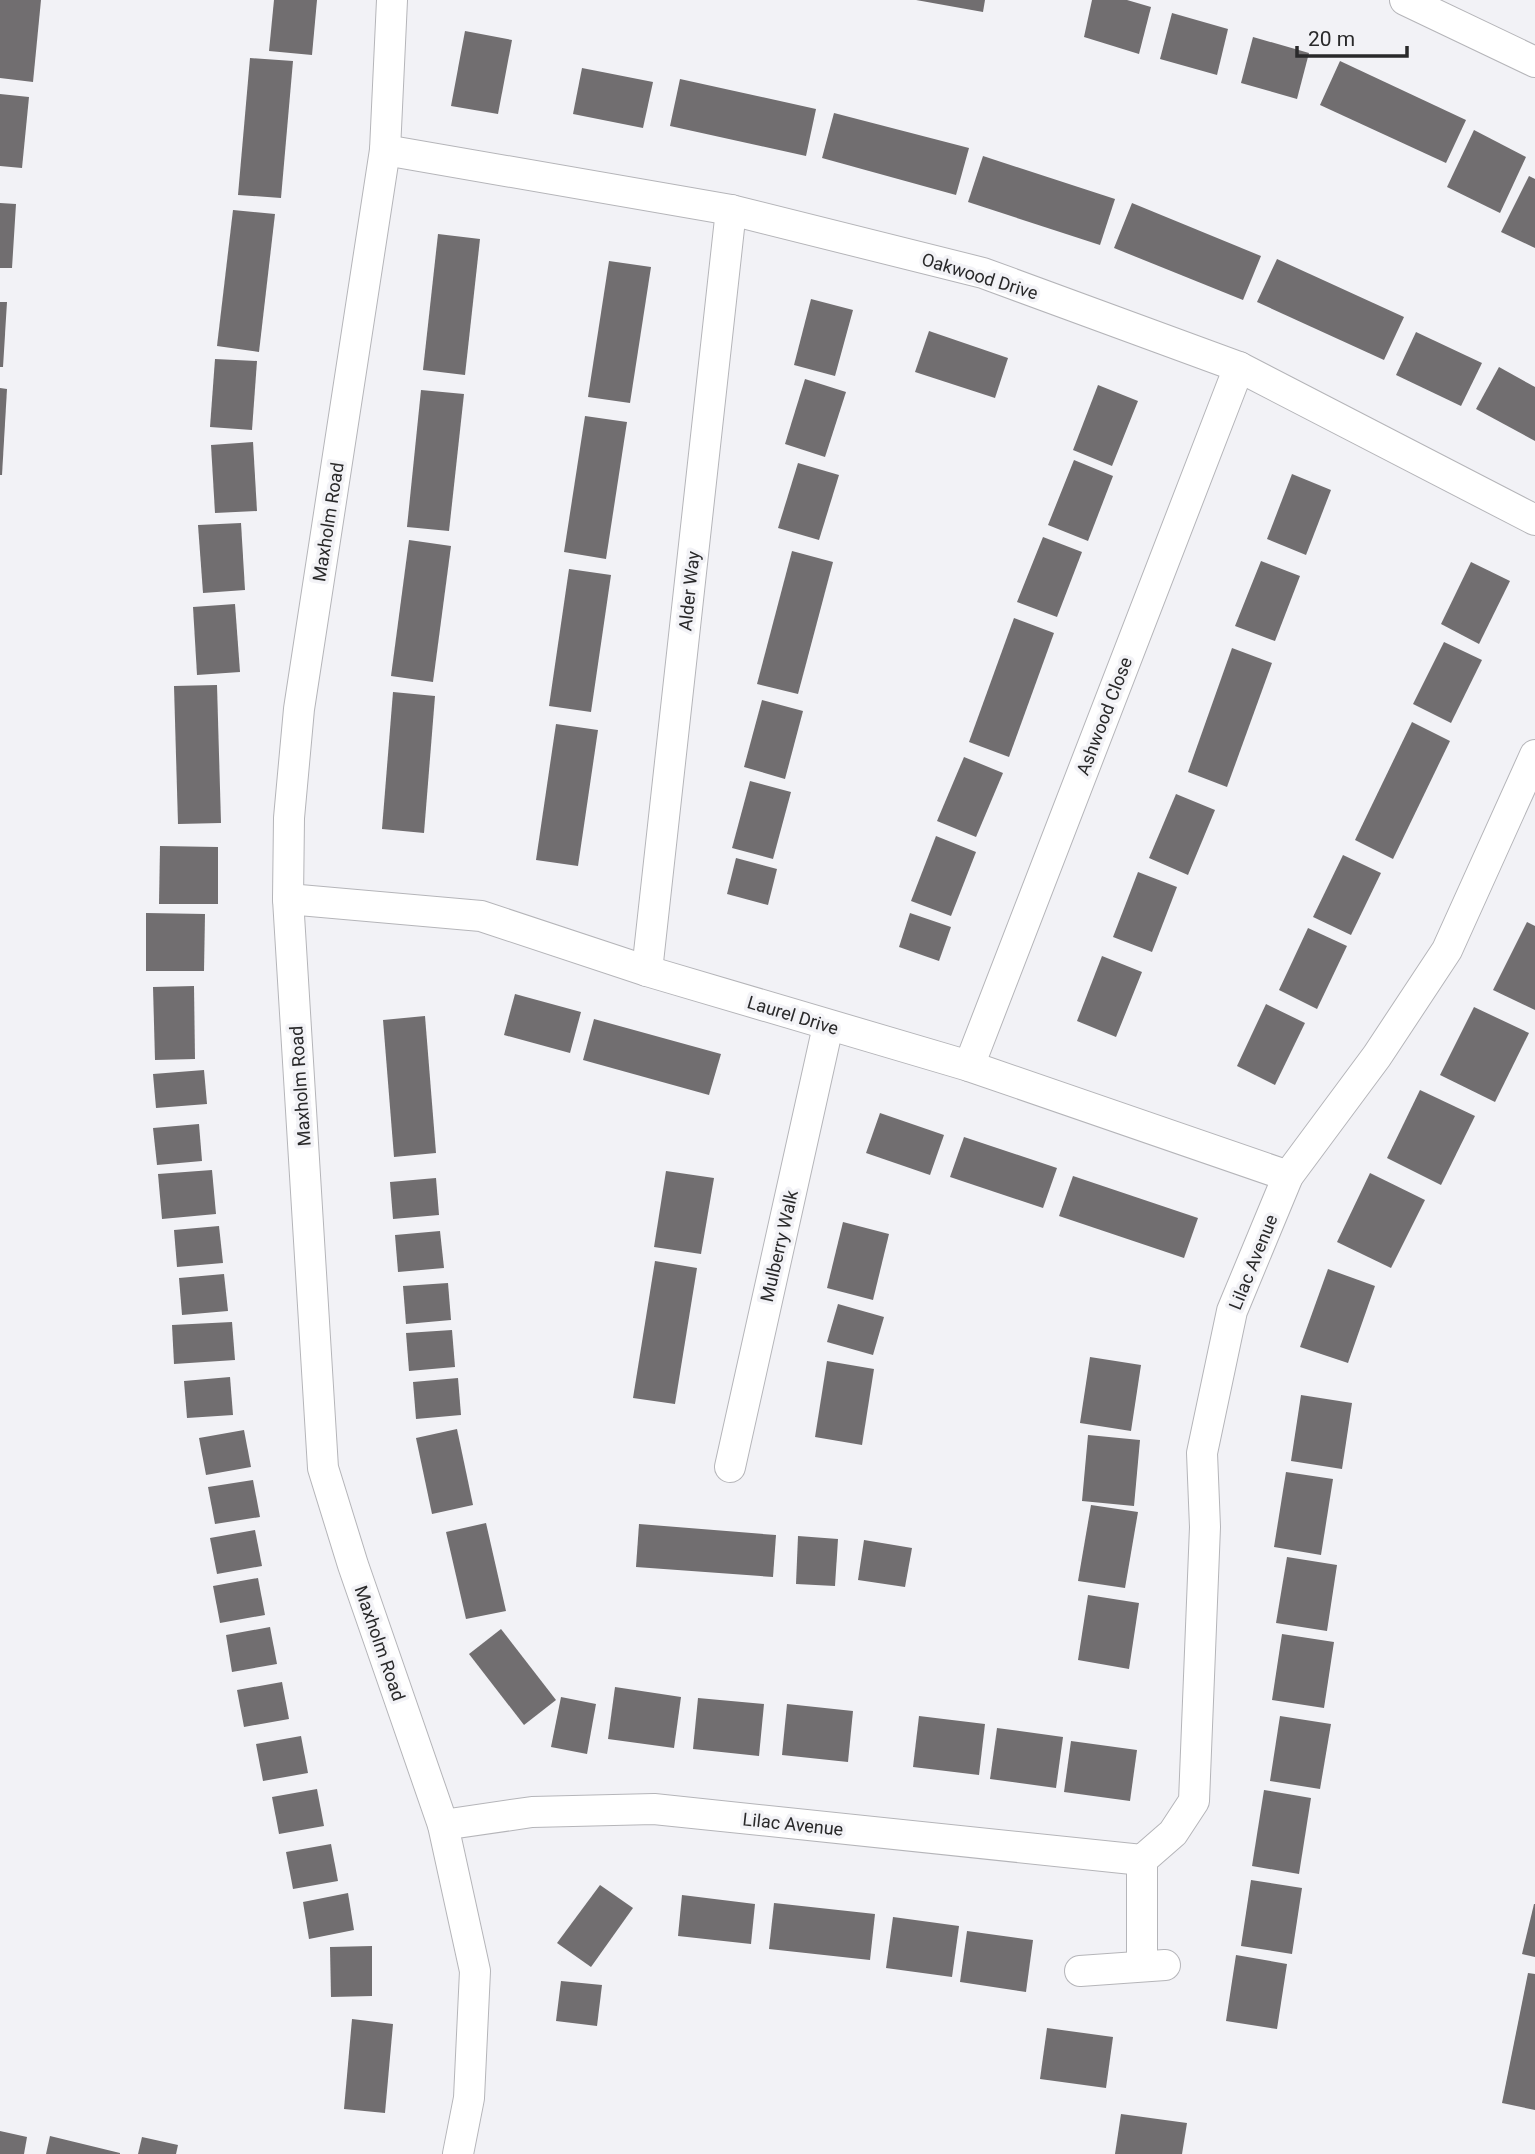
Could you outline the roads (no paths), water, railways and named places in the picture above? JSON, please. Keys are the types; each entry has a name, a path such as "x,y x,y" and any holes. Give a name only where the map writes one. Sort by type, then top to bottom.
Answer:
{"street":[{"name":"Maxholm Road","path":"392,0 386,150 299,709 289,818 288,899 323,1468 353,1565 443,1825 475,1971 469,2098 458,2154"},
{"path":"1405,0 1535,62"},
{"name":"Oakwood Drive","path":"386,150 731,210 983,272 1239,367 1535,520"},
{"name":"Alder Way","path":"647,971 731,210"},
{"name":"Ashwood Close","path":"969,1066 1239,367"},
{"name":"Lilac Avenue","path":"443,1825 532,1812 653,1809 1142,1860 1173,1833 1194,1801 1205,1527 1202,1452 1231,1311 1288,1176 1377,1056 1447,950 1535,755"},
{"name":"Laurel Drive","path":"288,899 481,916 647,971 969,1066 1288,1176"},
{"name":"Mulberry Walk","path":"730,1467 828,1026"},
{"path":"1080,1971 1154,1965 1142,1860"}]}
